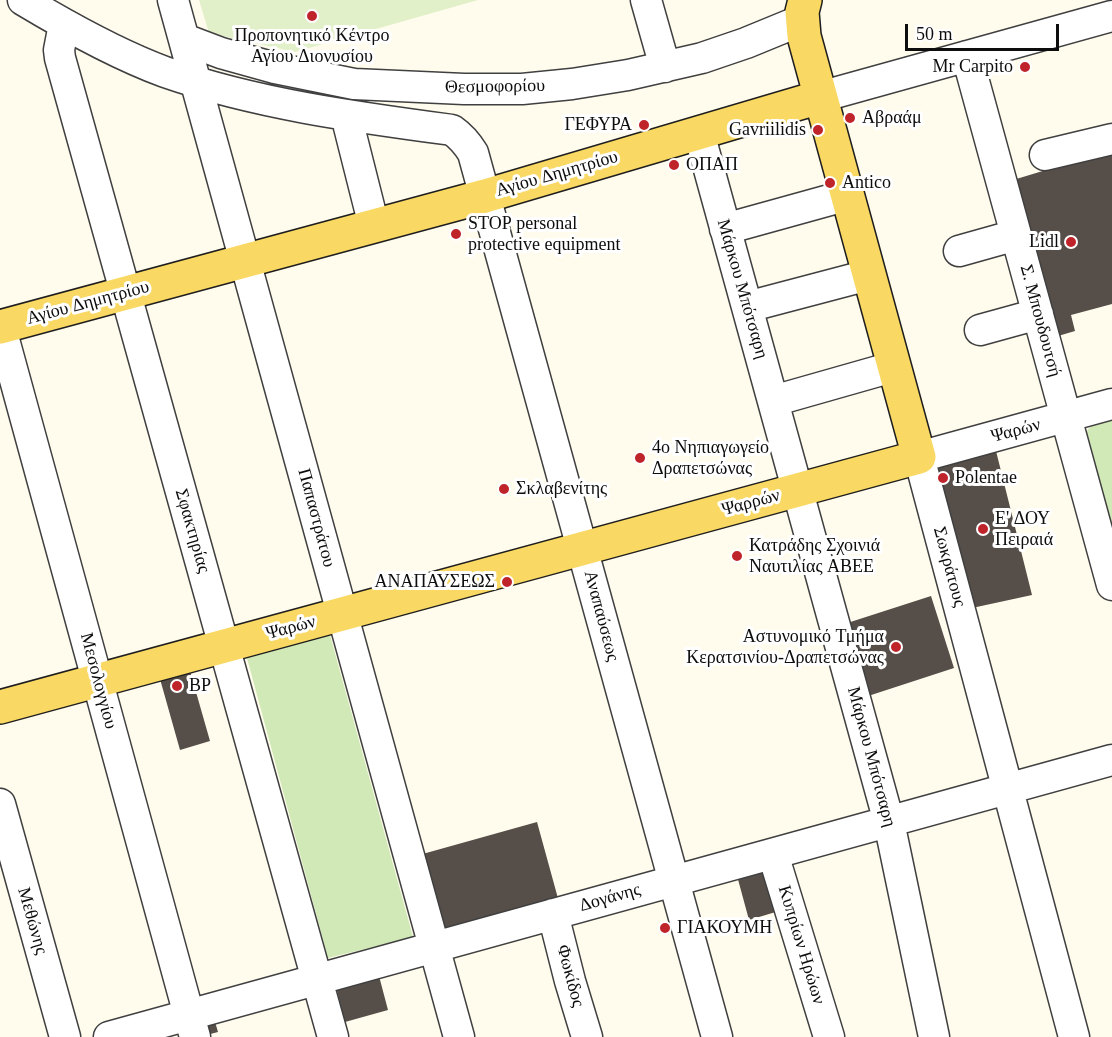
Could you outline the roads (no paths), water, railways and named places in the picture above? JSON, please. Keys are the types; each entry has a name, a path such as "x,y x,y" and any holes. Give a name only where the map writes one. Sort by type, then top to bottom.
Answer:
{"main road":[{"name":"Σωκράτους","path":"804,10 804,36 919,457"},
{"name":"Αγίου Δημητρίου","path":"0,326 374,226 820,98"},
{"name":"Ψαρρών","path":"582,549 919,457"},
{"name":"Ψαρών","path":"0,707 582,549"}],"street":[{"path":"22,0 126,55 196,82 346,115 452,130 463,138 473,153 484,195"},
{"name":"Παπαστράτου","path":"173,0 459,1037"},
{"path":"646,0 665,67"},
{"name":"Θεσμοφορίου","path":"184,39 221,53 275,68 354,84 522,89 628,75 702,58 723,52 804,10"},
{"name":"Αγίου Δημητρίου","path":"820,98 1112,16"},
{"name":"Σφακτηρίας","path":"64,24 59,50 60,58 333,1037"},
{"name":"Σ. Μπουδουτσή","path":"967,56 1112,585"},
{"path":"346,115 374,226"},
{"name":"Μάρκου Μπότσαρη","path":"699,133 889,822 934,1037"},
{"path":"1045,155 1112,139"},
{"name":"Αναπαύσεως","path":"484,195 717,1037"},
{"path":"725,229 837,198"},
{"path":"959,251 1016,236"},
{"path":"747,307 857,278"},
{"path":"980,330 1038,314"},
{"name":"Μεσολογγίου","path":"0,326 192,1026"},
{"path":"773,401 882,370"},
{"name":"Ψαρών","path":"919,457 1112,404"},
{"name":"Σωκράτους","path":"919,457 1074,1037"},
{"name":"Δογάνης","path":"109,1037 192,1026 317,980 1112,760"},
{"name":"Μεθώνης","path":"0,804 64,1037"},
{"name":"Κυπρίων Ηρώων","path":"773,854 829,1037"},
{"name":"Φωκίδος","path":"553,914 587,1037"}],"place":[{"name":"Προπονητικό Κέντρο Αγίου Διονυσίου","path":"312,16"},
{"name":"Mr Carpito","path":"1025,67"},
{"name":"Αβραάμ","path":"850,118"},
{"name":"ΓΕΦΥΡΑ","path":"644,125"},
{"name":"Gavriilidis","path":"818,130"},
{"name":"ΟΠΑΠ","path":"674,165"},
{"name":"Antico","path":"830,183"},
{"name":"STOP personal protective equipment","path":"456,234"},
{"name":"Lidl","path":"1071,242"},
{"name":"4ο Νηπιαγωγείο Δραπετσώνας","path":"640,458"},
{"name":"Polentae","path":"943,478"},
{"name":"Σκλαβενίτης","path":"504,489"},
{"name":"Ε' ΔΟΥ Πειραιά","path":"983,529"},
{"name":"Κατράδης Σχοινιά Ναυτιλίας ΑΒΕΕ","path":"737,556"},
{"name":"ΑΝΑΠΑΥΣΕΩΣ","path":"507,582"},
{"name":"Αστυνομικό Τμήμα Κερατσινίου-Δραπετσώνας","path":"896,647"},
{"name":"BP","path":"177,686"},
{"name":"ΓΙΑΚΟΥΜΗ","path":"665,928"}]}
